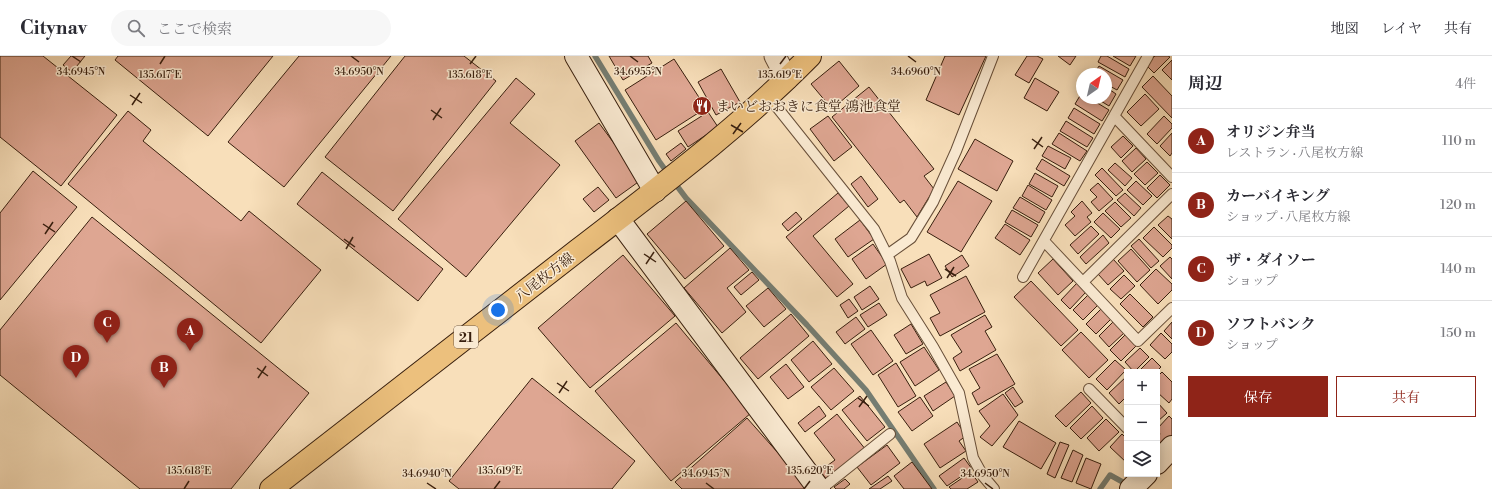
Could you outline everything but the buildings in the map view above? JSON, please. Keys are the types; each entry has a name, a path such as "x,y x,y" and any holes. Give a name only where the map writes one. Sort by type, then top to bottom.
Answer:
{"main road":[{"name":"八尾枚方線","path":"271,489 681,170 738,124 810,56"}],"street":[{"path":"576,56 658,188"},
{"path":"775,56 787,79"},
{"path":"618,219 820,489"},
{"path":"1131,489 1143,477"}],"lane":[{"path":"887,255 911,238 934,202 956,151 993,56"},
{"path":"1023,277 1148,56"},
{"path":"768,96 874,229 887,255 902,298 933,347 959,393 973,458 983,476 994,489"},
{"path":"1114,116 1172,177"},
{"path":"1083,282 1172,194"},
{"path":"1044,241 1138,341 1172,308"},
{"path":"1089,389 1124,425"},
{"path":"820,489 890,434"}],"waterway":[{"path":"595,56 669,175"},
{"path":"674,182 686,198 807,325 866,390 934,489"},
{"path":"1100,489 1110,475 1128,485"}],"place":[{"name":"まいどおおきに食堂 鴻池食堂","path":"702,106"},
{"name":"ザ・ダイソー","path":"107,343"},
{"name":"オリジン弁当","path":"190,351"},
{"name":"ソフトバンク","path":"76,378"},
{"name":"カーバイキング","path":"164,388"}]}
